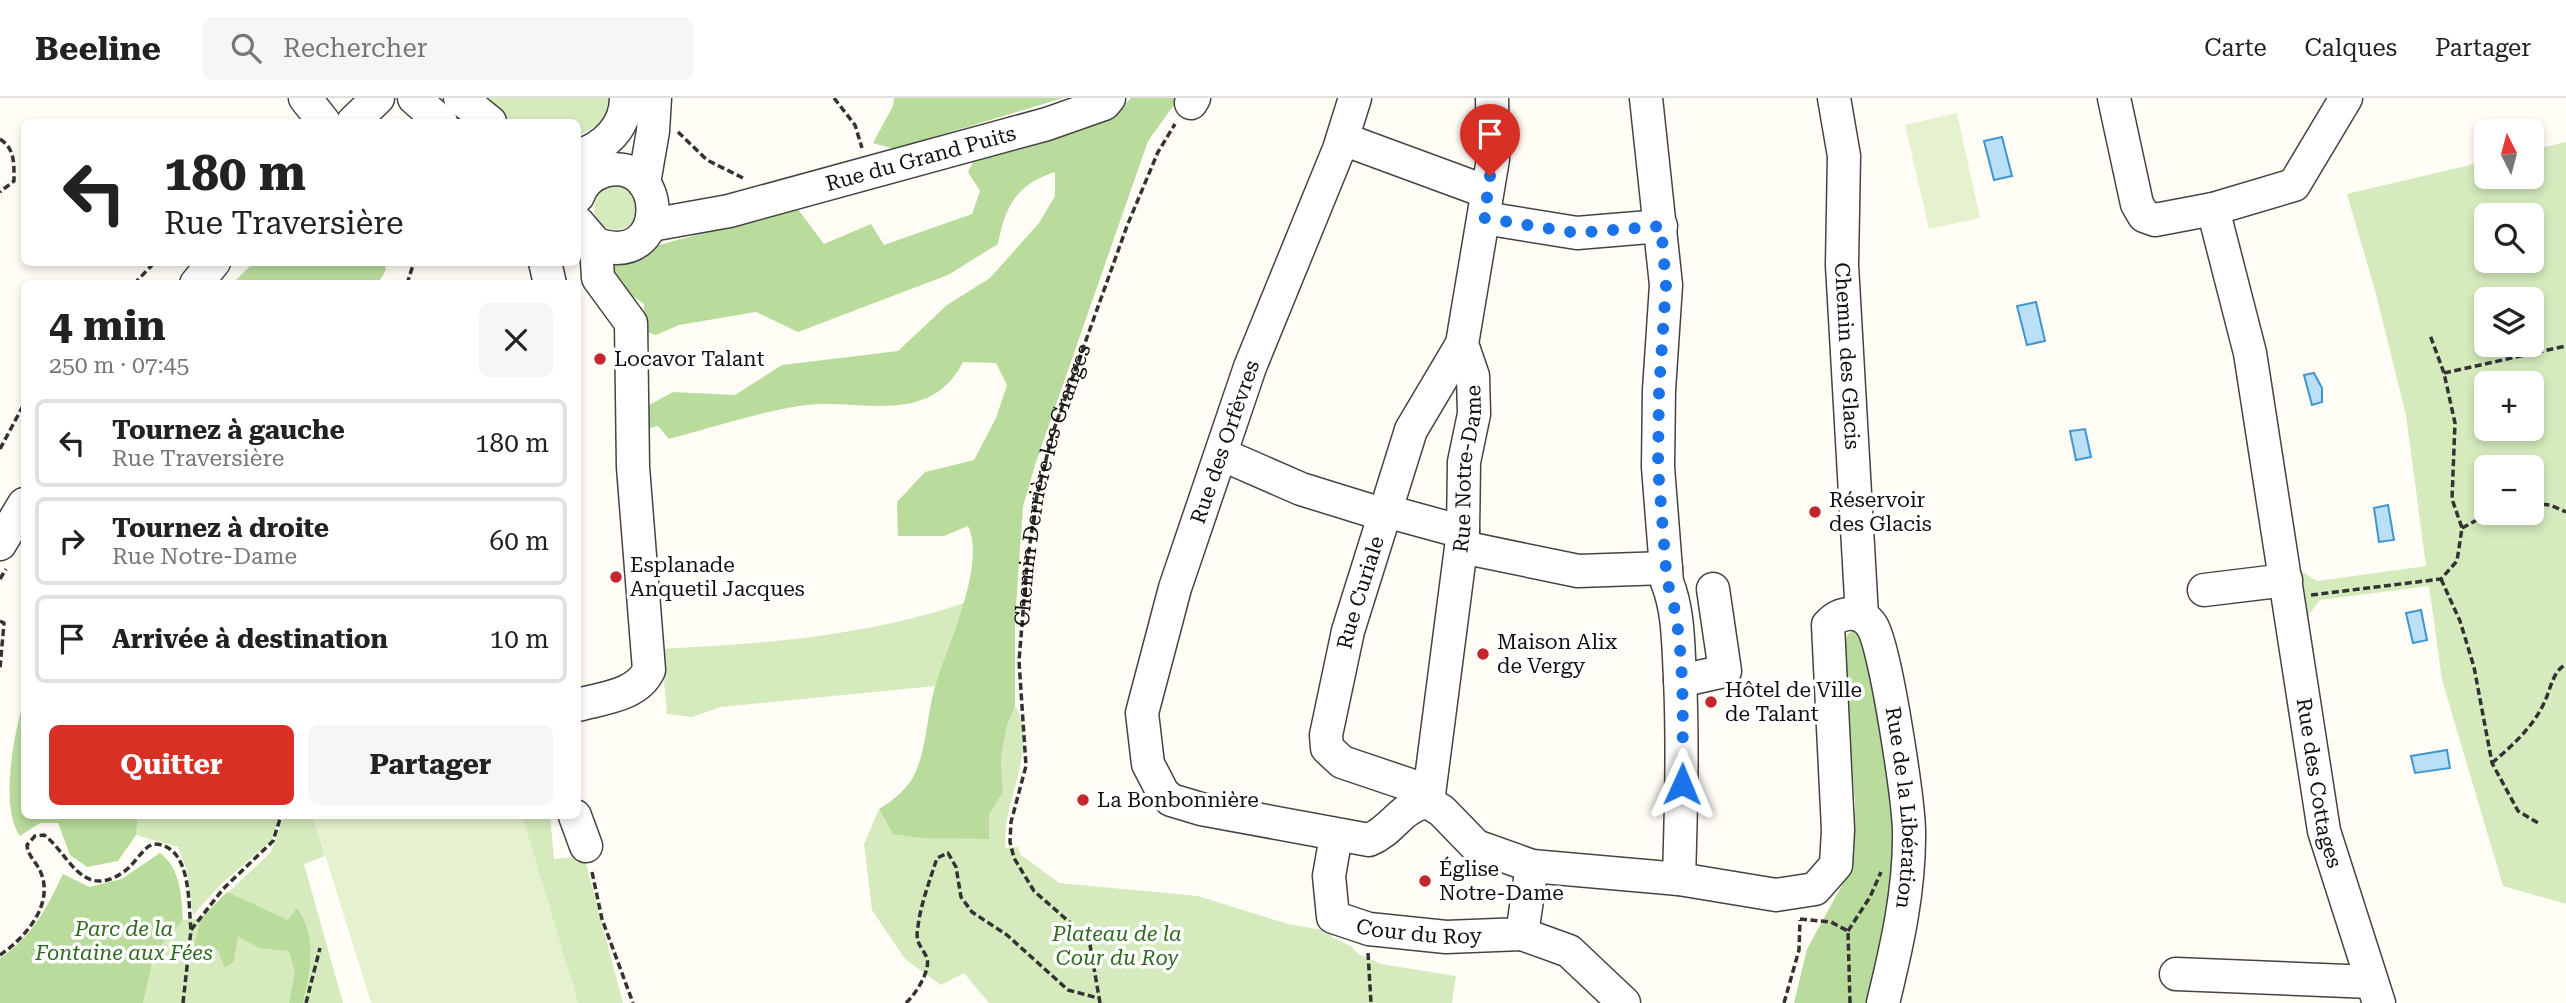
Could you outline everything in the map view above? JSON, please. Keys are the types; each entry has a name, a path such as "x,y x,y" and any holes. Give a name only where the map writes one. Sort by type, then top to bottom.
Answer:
{"street":[{"path":"305,98 322,119"},
{"path":"356,119 379,98"},
{"path":"460,98 486,119"},
{"path":"586,177 600,145 619,127 624,116 626,98"},
{"path":"586,177 635,140 640,124 641,98"},
{"path":"581,242 621,248 633,244 649,201 655,98"},
{"name":"Rue du Grand Puits","path":"649,201 729,211 1047,124 1104,104 1109,98"},
{"name":"Rue des Orfèvres","path":"1336,836 1201,809 1171,800 1163,793 1149,764 1142,713 1175,588 1250,367 1343,139 1355,98"},
{"name":"Rue Notre-Dame","path":"1428,796 1463,540 1464,463 1474,414 1473,376 1462,344 1493,159 1492,98"},
{"path":"1646,98 1666,285 1659,390 1658,467 1666,568 1678,632 1683,736 1679,879"},
{"name":"Chemin des Glacis","path":"1834,98 1844,156 1842,265 1862,616"},
{"path":"2114,98 2137,204 2144,216 2155,220 2213,209 2294,185 2346,98"},
{"path":"432,109 462,119"},
{"path":"1343,139 1486,205 1577,233 1661,226"},
{"path":"586,177 635,175 649,201"},
{"name":"Rue des Cottages","path":"2176,974 2375,992 2324,831 2250,353 2213,209"},
{"path":"581,242 598,278 631,323 634,477 649,670 641,682 630,691 581,704"},
{"path":"199,280 211,266"},
{"name":"Rue Curiale","path":"1428,796 1342,762 1327,748 1331,700 1348,631 1411,430 1462,344"},
{"path":"1221,454 1301,489 1386,513 1463,540 1578,571 1666,568"},
{"path":"0,544 21,509"},
{"path":"1680,681 1724,671 1713,589"},
{"path":"2204,590 2287,589"},
{"path":"1336,836 1369,840 1385,833 1414,804 1428,796 1476,846 1532,866 1679,879 1776,895 1815,889 1827,879 1836,865 1838,830 1828,625 1835,617 1847,613 1862,616"},
{"name":"Rue de la Libération","path":"1862,616 1876,632 1909,828 1901,931 1883,1003"},
{"path":"576,819 586,845"},
{"name":"Cour du Roy","path":"1336,836 1329,876 1333,917 1369,929 1446,937 1522,934"},
{"path":"1532,866 1522,934 1569,951 1624,1003"}],"path":[{"path":"834,98 855,125 867,174"},
{"name":"Chemin Derrière les Granges","path":"1099,1000 1090,945 1083,934 1034,891 1014,858 1010,842 1011,822 1026,766 1019,661 1027,564 1037,495 1053,432 1127,226 1158,152 1192,100"},
{"path":"675,124 684,141 701,156 729,173 763,185 772,200"},
{"path":"0,139 9,145 14,160 14,181 0,192"},
{"path":"138,280 151,266"},
{"path":"2287,589 2441,579 2458,561 2462,528 2452,499 2455,423 2444,373 2430,335"},
{"path":"2444,373 2566,346"},
{"path":"0,449 21,410"},
{"path":"2544,504 2566,512"},
{"path":"2462,528 2474,522"},
{"path":"2441,579 2460,621 2474,667 2492,763 2518,811 2540,824"},
{"path":"0,621 4,623 0,668"},
{"path":"2492,763 2515,743 2530,724 2544,703 2552,682 2566,664"},
{"path":"191,930 223,889 273,841 280,819"},
{"path":"0,955 13,946 40,911 44,888 42,875 27,845 35,836 44,835 52,841 74,871 91,879 120,875 149,846 167,846 179,857 183,869 191,930 183,1003"},
{"path":"586,845 602,919 632,1003"},
{"path":"906,1003 913,997 928,965 927,956 919,947 917,929 937,858 948,853 956,867 961,897 972,912 1007,934 1068,990 1099,1000"},
{"path":"1850,1003 1848,931 1870,897 1885,864"},
{"path":"1784,1003 1799,950 1800,919 1831,922 1848,931"},
{"path":"1369,929 1371,1003"},
{"path":"306,1003 320,948"}],"green space":[{"path":"480,98 617,98 612,124 599,124 581,134 581,119 507,119"},
{"path":"894,98 1063,98 894,149 873,143 893,106"},
{"path":"1131,98 1179,98 1148,141 1035,465 1023,507 1015,620 1015,706 1007,726 1001,758 1003,792 989,815 989,839 922,838 893,834 879,809 900,793 916,771 935,687 963,606 972,562 972,542 968,526 944,536 898,536 897,502 925,472 974,460 996,418 1007,385 996,363 963,362 948,383 931,396 911,403 890,406 799,406 669,439 658,426 643,430 642,409 673,392 735,395 782,365 898,351 947,305 990,278 1039,223 1055,196 1055,172 1031,183 1015,198 1005,218 998,244 948,275 798,332 756,312 679,325 656,335 644,331 644,304 618,283 610,266 633,252 797,208 824,244 871,224 884,245 972,214 980,191 968,172 979,149 1122,107"},
{"path":"1957,113 1980,218 1929,229 1905,125"},
{"path":"2566,142 2566,904 2503,886 2442,680 2429,586 2320,600 2307,617 2300,570 2317,581 2426,566 2406,415 2376,294 2347,194 2474,164 2474,189 2544,189 2544,147"},
{"path":"616,186 632,192 638,208 632,224 616,230 600,224 594,208 600,192"},
{"path":"250,266 385,266 386,270 380,280 236,280"},
{"path":"964,603 935,686 721,707 692,717 667,714 661,649 776,641 852,631"},
{"path":"1857,628 1866,637 1894,786 1898,873 1873,1003 1794,1003 1807,949 1847,876 1853,851 1855,804 1843,652 1847,635"},
{"name":"Plateau de la Cour du Roy","path":"1015,706 1022,722 1024,740 1005,832 1006,848 1018,847 1020,854 1059,883 1198,896 1288,924 1328,931 1333,938 1351,946 1358,954 1381,964 1456,976 1452,1003 989,1003 964,973 941,985 905,959 872,910 864,844 879,809 893,834 989,815 1003,792 1001,758 1007,726"},
{"path":"21,712 21,819 138,819 136,835 118,861 87,867 70,855 58,823 40,823 20,836 14,824 10,791"},
{"path":"138,819 279,819 272,840 221,884 193,915 187,871 178,847 136,835"},
{"name":"Parc de la Fontaine aux Fées","path":"283,819 314,819 325,856 304,864 343,1003 16,1003 21,944 46,910 63,874 89,887 122,879 160,853 167,859 176,875 183,920 201,918 271,852"},
{"path":"314,819 523,819 578,1003 371,1003"},
{"path":"523,819 550,819 554,859 584,856 623,1003 578,1003"},
{"path":"160,853 167,859 176,875 183,920 154,953 143,1003 0,1003 0,958 21,941 38,921 63,874 89,887 122,879"},
{"path":"227,892 288,920 297,908 304,919 310,942 310,966 303,1003 289,1003 295,972 289,951 259,948 238,936 234,961 225,968 218,950 204,953 194,947 201,918"}],"water":[{"path":"2002,137 2012,176 1994,180 1984,141"},
{"path":"2036,302 2045,341 2027,345 2017,306"},
{"path":"2314,373 2322,388 2322,402 2312,405 2304,375"},
{"path":"2085,429 2091,457 2076,460 2070,431"},
{"path":"2388,505 2394,540 2379,542 2374,508"},
{"path":"2421,610 2427,640 2413,643 2406,613"},
{"path":"2447,750 2450,768 2415,773 2411,756"}],"place":[{"name":"Locavor Talant","path":"600,359"},
{"name":"Réservoir des Glacis","path":"1815,512"},
{"name":"Esplanade Anquetil Jacques","path":"616,577"},
{"name":"Maison Alix de Vergy","path":"1483,654"},
{"name":"Hôtel de Ville de Talant","path":"1711,702"},
{"name":"La Bonbonnière","path":"1083,800"},
{"name":"Église Notre-Dame","path":"1425,881"}],"route":[{"path":"1490,176 1484,218 1577,233 1661,226 1666,285 1659,390 1658,467 1667,582 1673,598 1678,632 1683,736 1682,784"}]}
